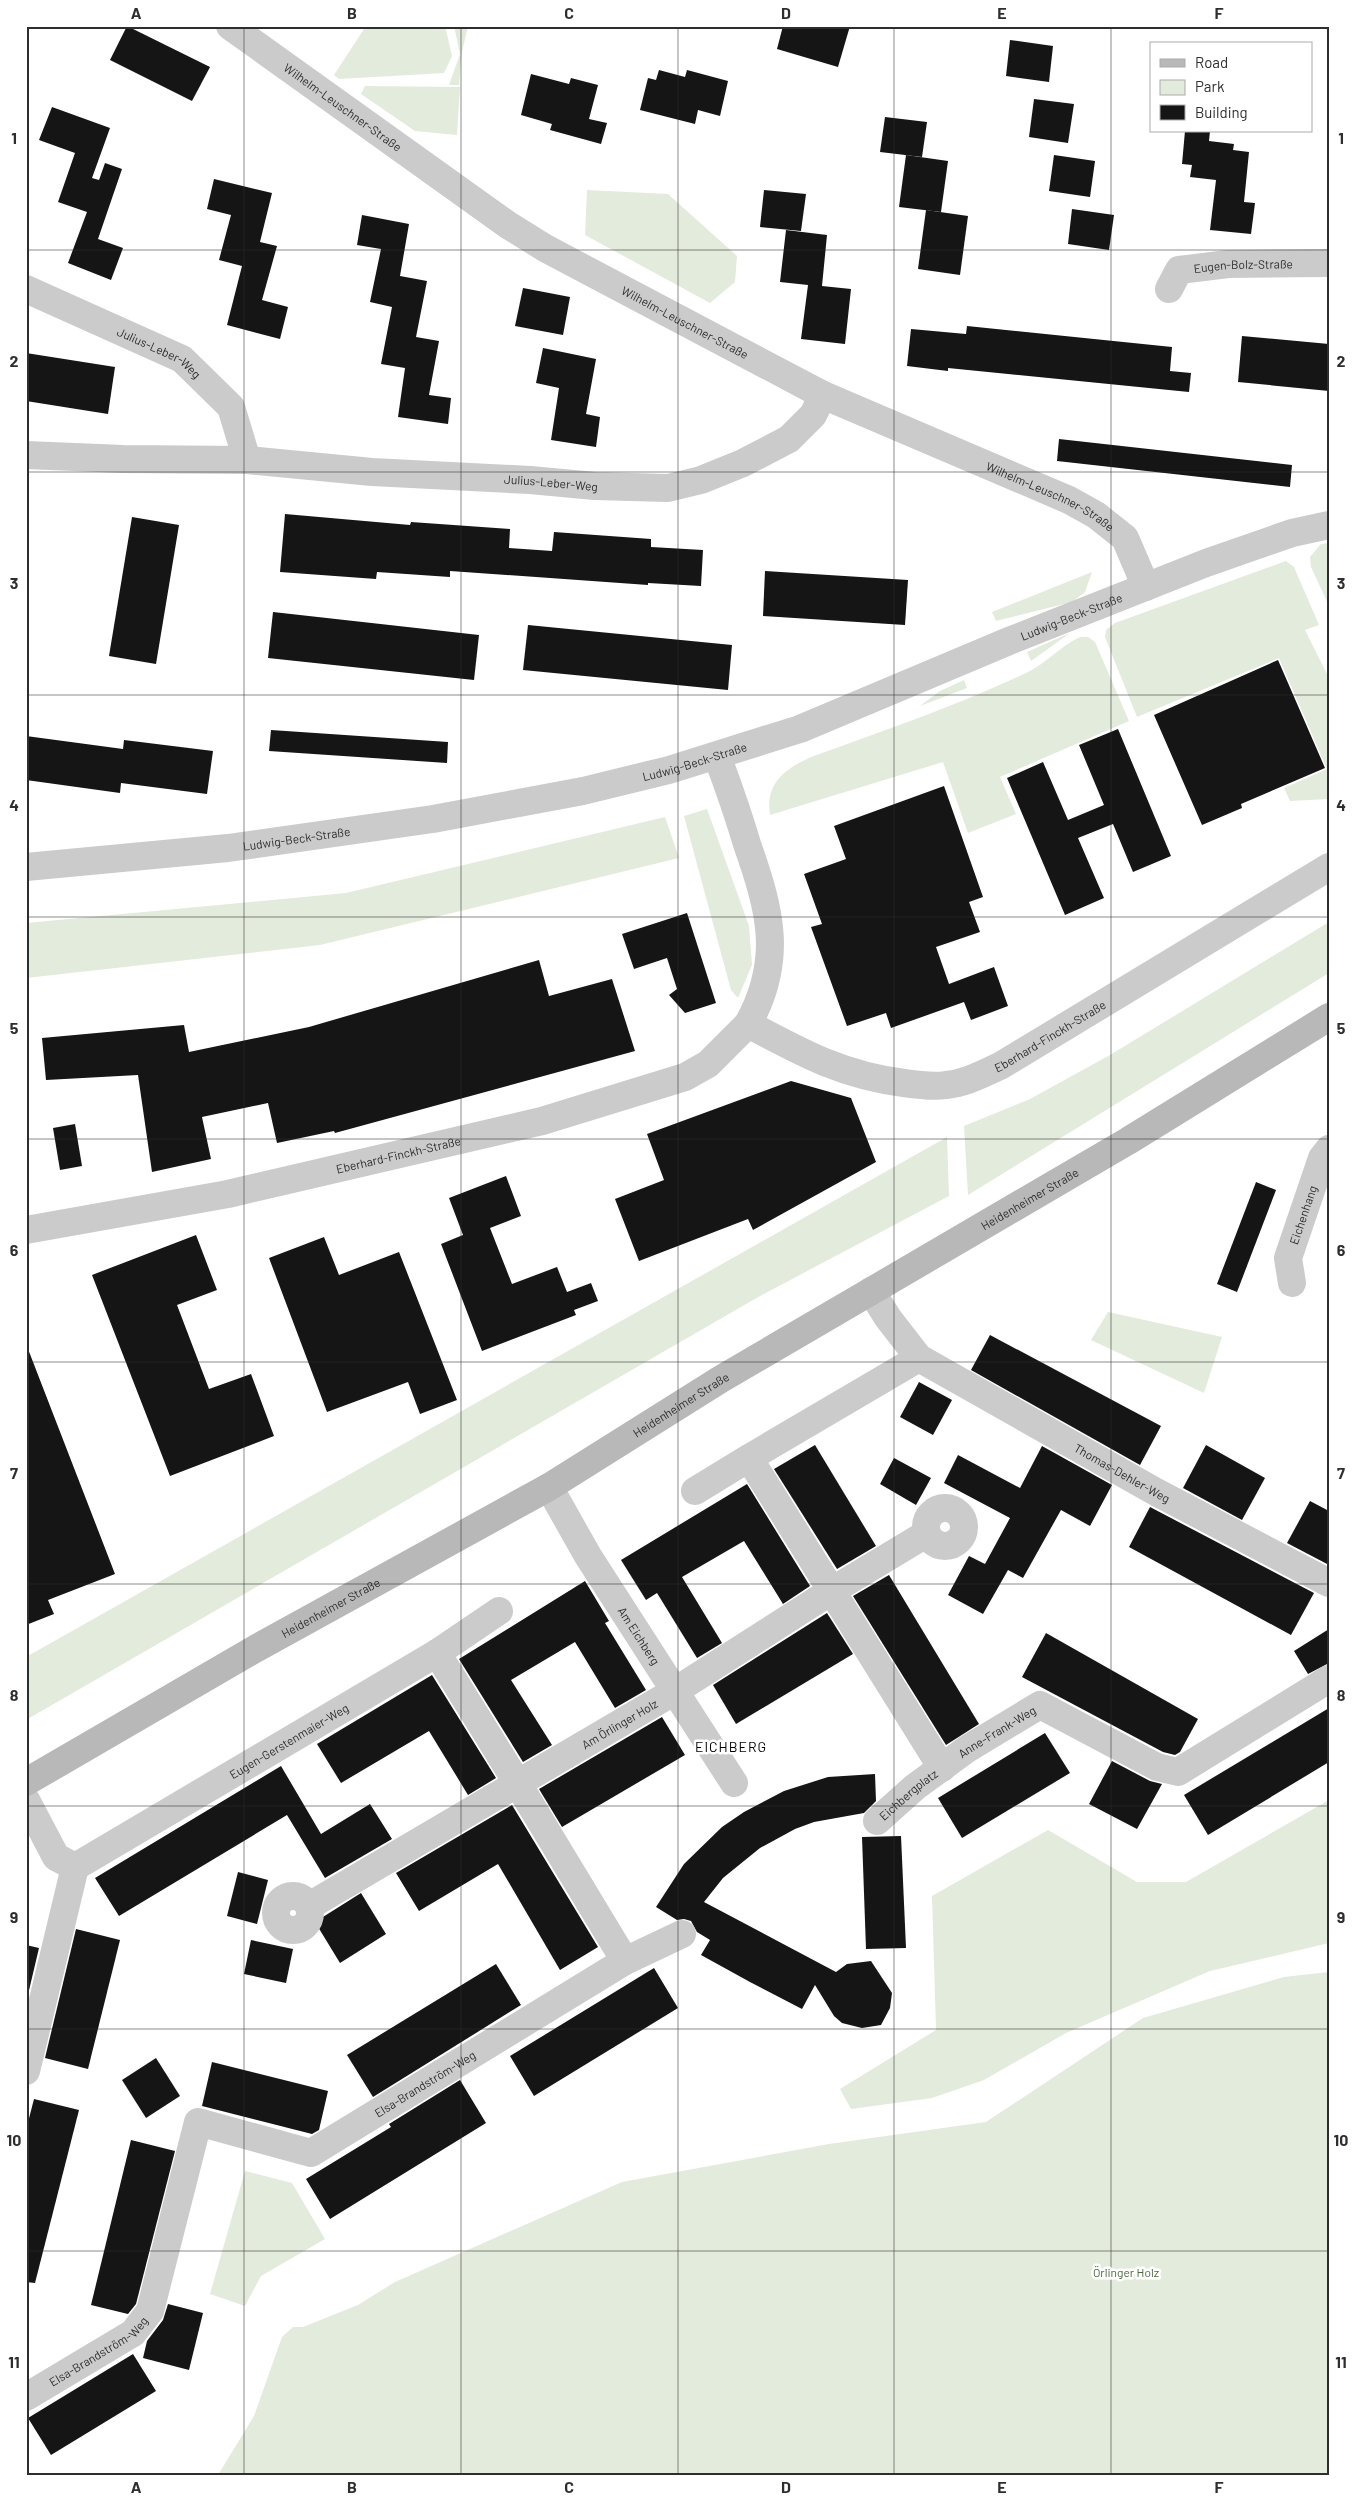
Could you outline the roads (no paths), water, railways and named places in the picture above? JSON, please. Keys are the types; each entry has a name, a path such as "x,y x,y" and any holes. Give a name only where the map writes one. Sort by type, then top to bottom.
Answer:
{"main road":[{"name":"Heidenheimer Straße","path":"26,1782 254,1650 549,1487 721,1379 1128,1141 1329,1017"}],"street":[{"name":"Wilhelm-Leuschner-Straße","path":"230,26 508,225 545,248 823,395 1089,511 1125,538 1146,587"},
{"name":"Eugen-Bolz-Straße","path":"1169,289 1179,270 1202,266 1329,263"},
{"name":"Julius-Leber-Weg","path":"26,288 182,359 232,406 247,460"},
{"name":"Julius-Leber-Weg","path":"26,455 122,459 247,460 372,472 530,480 595,486 668,488 702,480 743,464 789,439 813,415 823,395"},
{"name":"Ludwig-Beck-Straße","path":"26,866 228,848 433,819 583,791 717,756 818,722 1009,641 1146,587 1292,533 1329,525"},
{"name":"Eberhard-Finckh-Straße","path":"26,1230 228,1194 542,1121 685,1077 708,1064 748,1024 761,1001 767,978 771,928 763,890 717,756"},
{"name":"Eberhard-Finckh-Straße","path":"748,1024 802,1054 854,1074 930,1086 944,1086 965,1082 1000,1066 1329,867"},
{"name":"Eichenhang","path":"1292,1284 1288,1258 1322,1158 1329,1149"},
{"name":"Thomas-Dehler-Weg","path":"871,1291 888,1318 919,1358 1156,1492 1329,1583"},
{"path":"695,1491 919,1358"},
{"path":"749,1458 833,1590 942,1768"},
{"name":"Am Eichberg","path":"549,1487 588,1556 734,1782"},
{"name":"Am Örlinger Holz","path":"309,1906 675,1691 833,1590 926,1534"},
{"name":"Eugen-Gerstenmaier-Weg","path":"75,1867 437,1653 499,1611"},
{"path":"437,1653 625,1962 682,1934"},
{"name":"Anne-Frank-Weg","path":"942,1768 967,1749 1040,1705 1157,1767 1178,1772 1321,1684"},
{"name":"Eichbergplatz","path":"877,1821 915,1787 942,1768"},
{"path":"26,1800 56,1857 75,1867 26,2072"},
{"name":"Elsa-Brandström-Weg","path":"26,2397 133,2333 150,2311 198,2122 311,2152 625,1962"}],"district":[{"name":"EICHBERG","path":"731,1746"}],"park label":[{"name":"Örlinger Holz","path":"1126,2272"}]}
